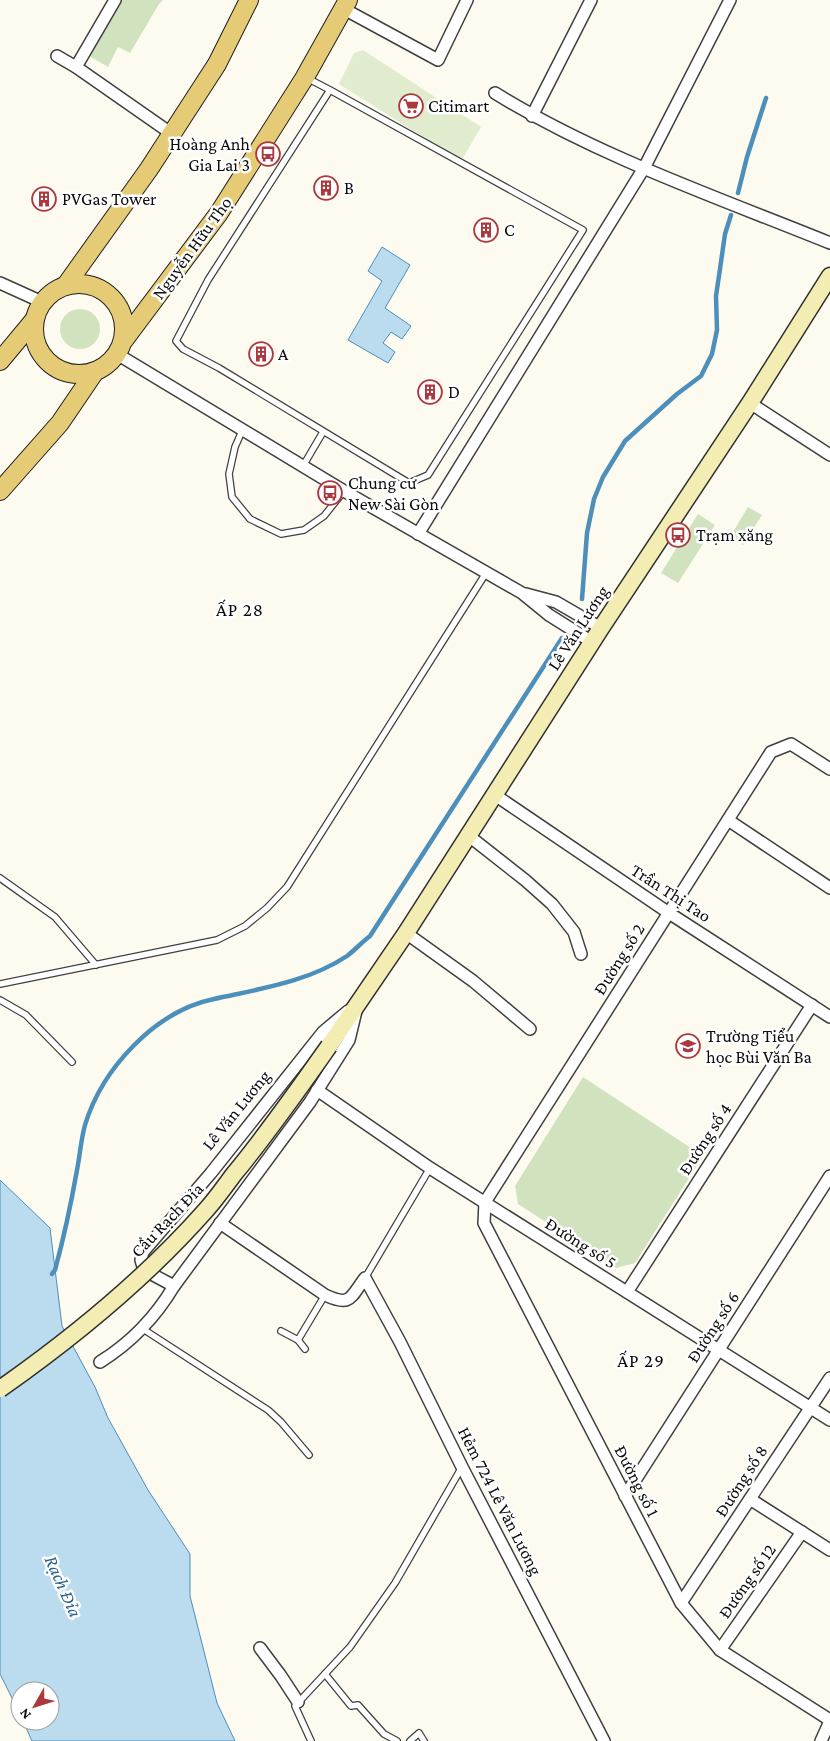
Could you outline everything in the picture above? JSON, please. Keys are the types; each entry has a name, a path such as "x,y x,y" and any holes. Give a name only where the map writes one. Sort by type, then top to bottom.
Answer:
{"main road":[{"path":"66,285 149,169 217,64 249,0"},
{"name":"Nguyễn Hữu Thọ","path":"120,347 219,213 305,77 346,5"},
{"name":"Lê Văn Lương","path":"329,1046 406,933 596,635 750,403 830,276"},
{"path":"0,361 35,319 42,302 53,292 66,285 82,284 97,288 110,296 120,309 124,324 120,347 114,360 94,373 80,375 67,373 54,367 44,358 37,346 34,333 35,319"},
{"path":"0,491 60,423 94,373"},
{"name":"Cầu Rạch Đỉa","path":"0,1389 104,1309 146,1271 206,1210 264,1138 329,1046"}],"street":[{"path":"76,67 115,0"},
{"path":"346,5 438,60 467,0"},
{"path":"532,116 591,0"},
{"path":"418,534 644,168 730,0"},
{"path":"57,56 76,67 172,134"},
{"path":"495,93 532,116 644,168 830,243"},
{"path":"0,282 42,302"},
{"path":"120,347 242,430 303,467 522,593 548,615 596,635"},
{"path":"750,403 830,455"},
{"path":"522,593 556,602 596,635"},
{"name":"Đường số 2","path":"485,1202 771,752 791,744 830,769"},
{"name":"Trần Thị Tao","path":"495,796 669,913 830,1017"},
{"path":"728,820 830,888"},
{"path":"469,836 552,904 574,932 581,954"},
{"path":"406,933 473,981 530,1029"},
{"name":"Lê Văn Lương","path":"100,1362 115,1353 143,1329 161,1307 174,1286 298,1119 349,1040 359,1002"},
{"name":"Lê Văn Lương","path":"174,1286 144,1270 141,1260 143,1252 211,1173 323,1032 359,1002"},
{"name":"Đường số 4","path":"628,1292 812,1005"},
{"name":"Đường số 5","path":"317,1090 430,1168 830,1420"},
{"name":"Đường số 6","path":"625,1496 830,1176"},
{"name":"Đường số 1","path":"485,1202 484,1223 681,1603 720,1650 830,1720"},
{"path":"220,1223 325,1295 336,1300 349,1300 365,1278"},
{"name":"Hẻm 724 Lê Văn Lương","path":"365,1278 400,1342 604,1741"},
{"name":"Đường số 8","path":"681,1603 830,1378"},
{"path":"750,1499 830,1550"},
{"name":"Đường số 12","path":"720,1650 802,1532"},
{"path":"260,1648 298,1702"},
{"path":"821,1741 830,1720"}],"lane":[{"path":"305,77 330,90 583,230 428,475 409,483 219,368 183,349 176,340 208,280 330,90"},
{"path":"242,430 235,447 229,474 232,497 250,518 281,534 304,530 324,516 344,491"},
{"path":"303,467 324,432"},
{"path":"0,984 217,940 245,926 268,908 287,887 486,573"},
{"path":"0,878 55,917 96,965"},
{"path":"0,1000 26,1015 72,1062"},
{"path":"365,1278 430,1168"},
{"path":"298,1340 325,1295"},
{"path":"143,1329 275,1416 309,1455"},
{"path":"281,1331 298,1340 305,1349"},
{"path":"311,1741 295,1706 350,1647 395,1583 462,1466"},
{"path":"324,1674 351,1706 358,1705 384,1734 397,1741"},
{"path":"410,1741 419,1733 424,1741"}],"green space":[{"path":"121,0 163,0 130,53 118,47 108,67 86,54"},
{"name":"Citimart","path":"363,50 481,127 461,161 339,84 354,53"},
{"path":"84,309 91,312 97,318 100,329 99,337 91,346 84,349 76,349 69,346 61,337 60,325 63,318 72,310"},
{"path":"748,507 762,515 743,545 730,537"},
{"path":"698,514 715,525 678,583 661,573"},
{"path":"583,1077 703,1156 635,1263 616,1268 518,1204 515,1186"}],"water":[{"path":"382,247 410,265 385,308 411,326 402,339 391,332 383,343 395,352 388,363 348,340 382,281 368,271"},
{"name":"Rạch Đỉa","path":"0,1180 50,1228 62,1326 95,1387 108,1418 148,1490 190,1554 190,1596 217,1703 235,1741 32,1741 28,1731 60,1731 60,1681 10,1681 10,1694 0,1674"}],"waterway":[{"path":"738,193 747,157 766,98"},
{"path":"582,599 587,533 594,499 603,477 625,441 677,394 701,376 712,354 717,330 716,296 725,234 731,215"},
{"path":"52,1274 55,1270 67,1220 85,1125 104,1083 118,1064 152,1029 171,1016 192,1006 214,999 283,984 316,972 347,956 370,936 562,638"}],"place":[{"name":"Citimart","path":"411,106"},
{"name":"Hoàng Anh Gia Lai 3","path":"268,154"},
{"name":"B","path":"326,188"},
{"name":"PVGas Tower","path":"44,199"},
{"name":"C","path":"486,230"},
{"name":"A","path":"261,354"},
{"name":"D","path":"430,392"},
{"name":"Chung cư New Sài Gòn","path":"330,493"},
{"name":"Trạm xăng","path":"678,535"},
{"name":"Trường Tiểu học Bùi Văn Ba","path":"688,1046"}],"district":[{"name":"ẤP 28","path":"240,609"},
{"name":"ẤP 29","path":"641,1360"}]}
